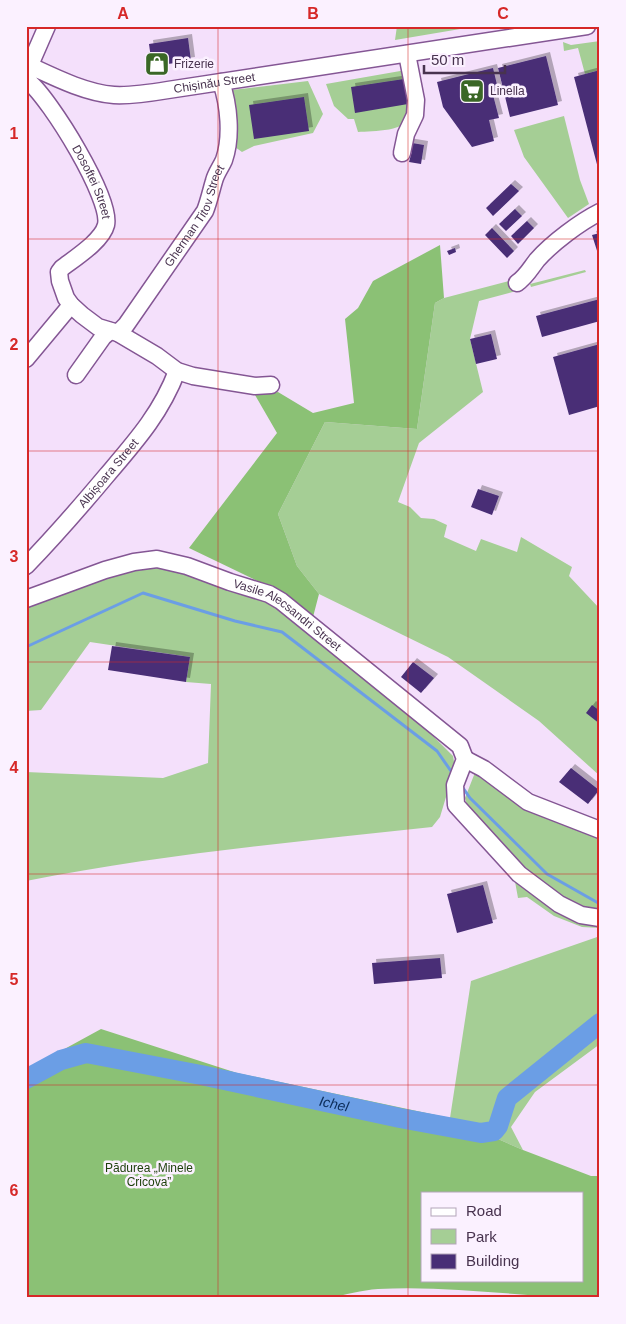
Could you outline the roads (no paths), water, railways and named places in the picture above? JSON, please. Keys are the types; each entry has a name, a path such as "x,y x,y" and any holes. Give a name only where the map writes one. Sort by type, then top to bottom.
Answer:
{"street":[{"path":"28,86 28,65 47,26"},
{"name":"Chișinău Street","path":"28,65 88,89 112,95 130,95 587,26"},
{"path":"402,153 406,134 415,115 416,100 408,54"},
{"name":"Gherman Titov Street","path":"76,375 103,337 126,324 205,211 214,179 224,160 227,147 228,119 221,82"},
{"name":"Dosoftei Street","path":"28,86 42,96 80,154 98,193 106,221 101,235 59,272 61,286 71,306"},
{"path":"516,283 524,279 538,260 564,236 600,212"},
{"path":"26,360 71,306 95,325 114,332 157,356 177,371 193,376 255,386 271,385"},
{"name":"Albișoara Street","path":"26,566 62,529 139,438 162,404 177,371"},
{"name":"Vasile Alecsandri Street","path":"26,598 105,570 134,562 157,559 188,566 269,594 281,601 460,746 460,772"},
{"path":"600,830 528,802 484,769 460,772 456,806 519,874 559,904 581,915 600,918"}],"waterway":[{"path":"26,647 143,593 235,621 282,632 437,751 453,774"},
{"path":"461,785 470,798 547,874 600,904"},
{"name":"Ichel","path":"26,1079 61,1060 86,1053 481,1133 494,1131 498,1126 507,1098 600,1023"}],"place":[{"name":"Frizerie","path":"157,64"},
{"name":"Linella","path":"472,91"}],"park label":[{"name":"Pădurea „Minele Cricova”","path":"149,1175"}]}
